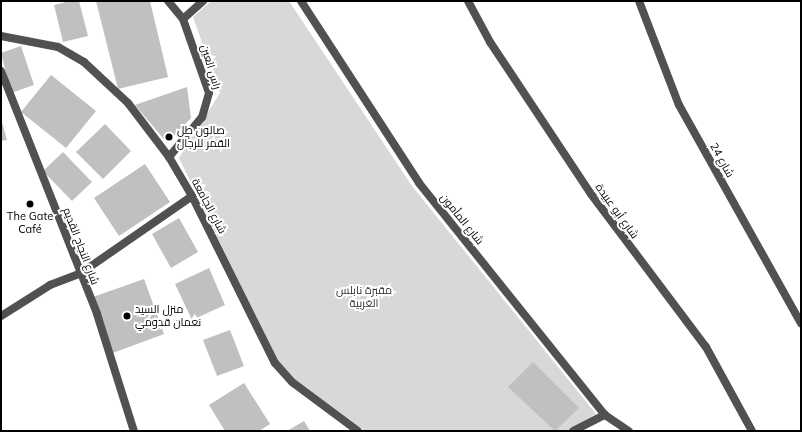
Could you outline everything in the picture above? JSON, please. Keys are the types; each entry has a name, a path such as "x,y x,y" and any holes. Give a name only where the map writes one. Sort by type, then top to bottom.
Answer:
{"street":[{"name":"راس العين","path":"168,1 183,20 208,85 209,101 202,117 169,157"},
{"path":"183,20 203,1"},
{"name":"شارع المأمون","path":"301,1 419,183 605,415 628,431"},
{"name":"شارع أبو عبيدة","path":"468,1 490,42 591,194 706,347 752,431"},
{"name":"شارع 24","path":"639,1 679,106 801,323"},
{"name":"شارع الجامعة","path":"1,36 58,47 84,62 128,103 169,157 192,196 275,363 292,382 358,431"},
{"name":"شارع النجاح القديم","path":"1,71 81,272 134,431"},
{"path":"1,316 50,284 81,272 192,196"},
{"path":"573,431 605,415"}],"green space":[{"name":"مقبرة نابلس الغربية","path":"211,1 289,1 412,186 596,414 566,431 365,431 295,379 278,362 179,158 220,93 193,17"}],"building":[{"path":"70,1 79,1 88,36 63,42 54,5"},
{"path":"96,1 150,1 168,77 118,89"},
{"path":"21,46 34,85 11,93 1,53"},
{"path":"51,75 96,111 66,148 21,112"},
{"path":"187,87 191,118 167,143 135,105"},
{"path":"1,119 7,140 1,141"},
{"path":"105,124 131,151 103,179 76,152"},
{"path":"63,152 92,182 72,201 43,171"},
{"path":"145,164 170,202 119,236 94,198"},
{"path":"179,218 198,252 171,268 152,234"},
{"path":"209,268 225,305 192,320 175,284"},
{"name":"منزل السيد نعمان قدومي","path":"144,279 164,334 110,354 90,298"},
{"path":"230,330 244,366 217,376 203,340"},
{"path":"533,362 579,408 555,431 508,387"},
{"path":"244,383 270,424 259,431 225,431 209,405"},
{"path":"304,421 310,431 287,431"}],"place":[{"name":"صالون طل القمر للرجال","path":"169,137"},
{"name":"The Gate Café","path":"30,204"},
{"name":"منزل السيد نعمان قدومي","path":"127,316"}]}
